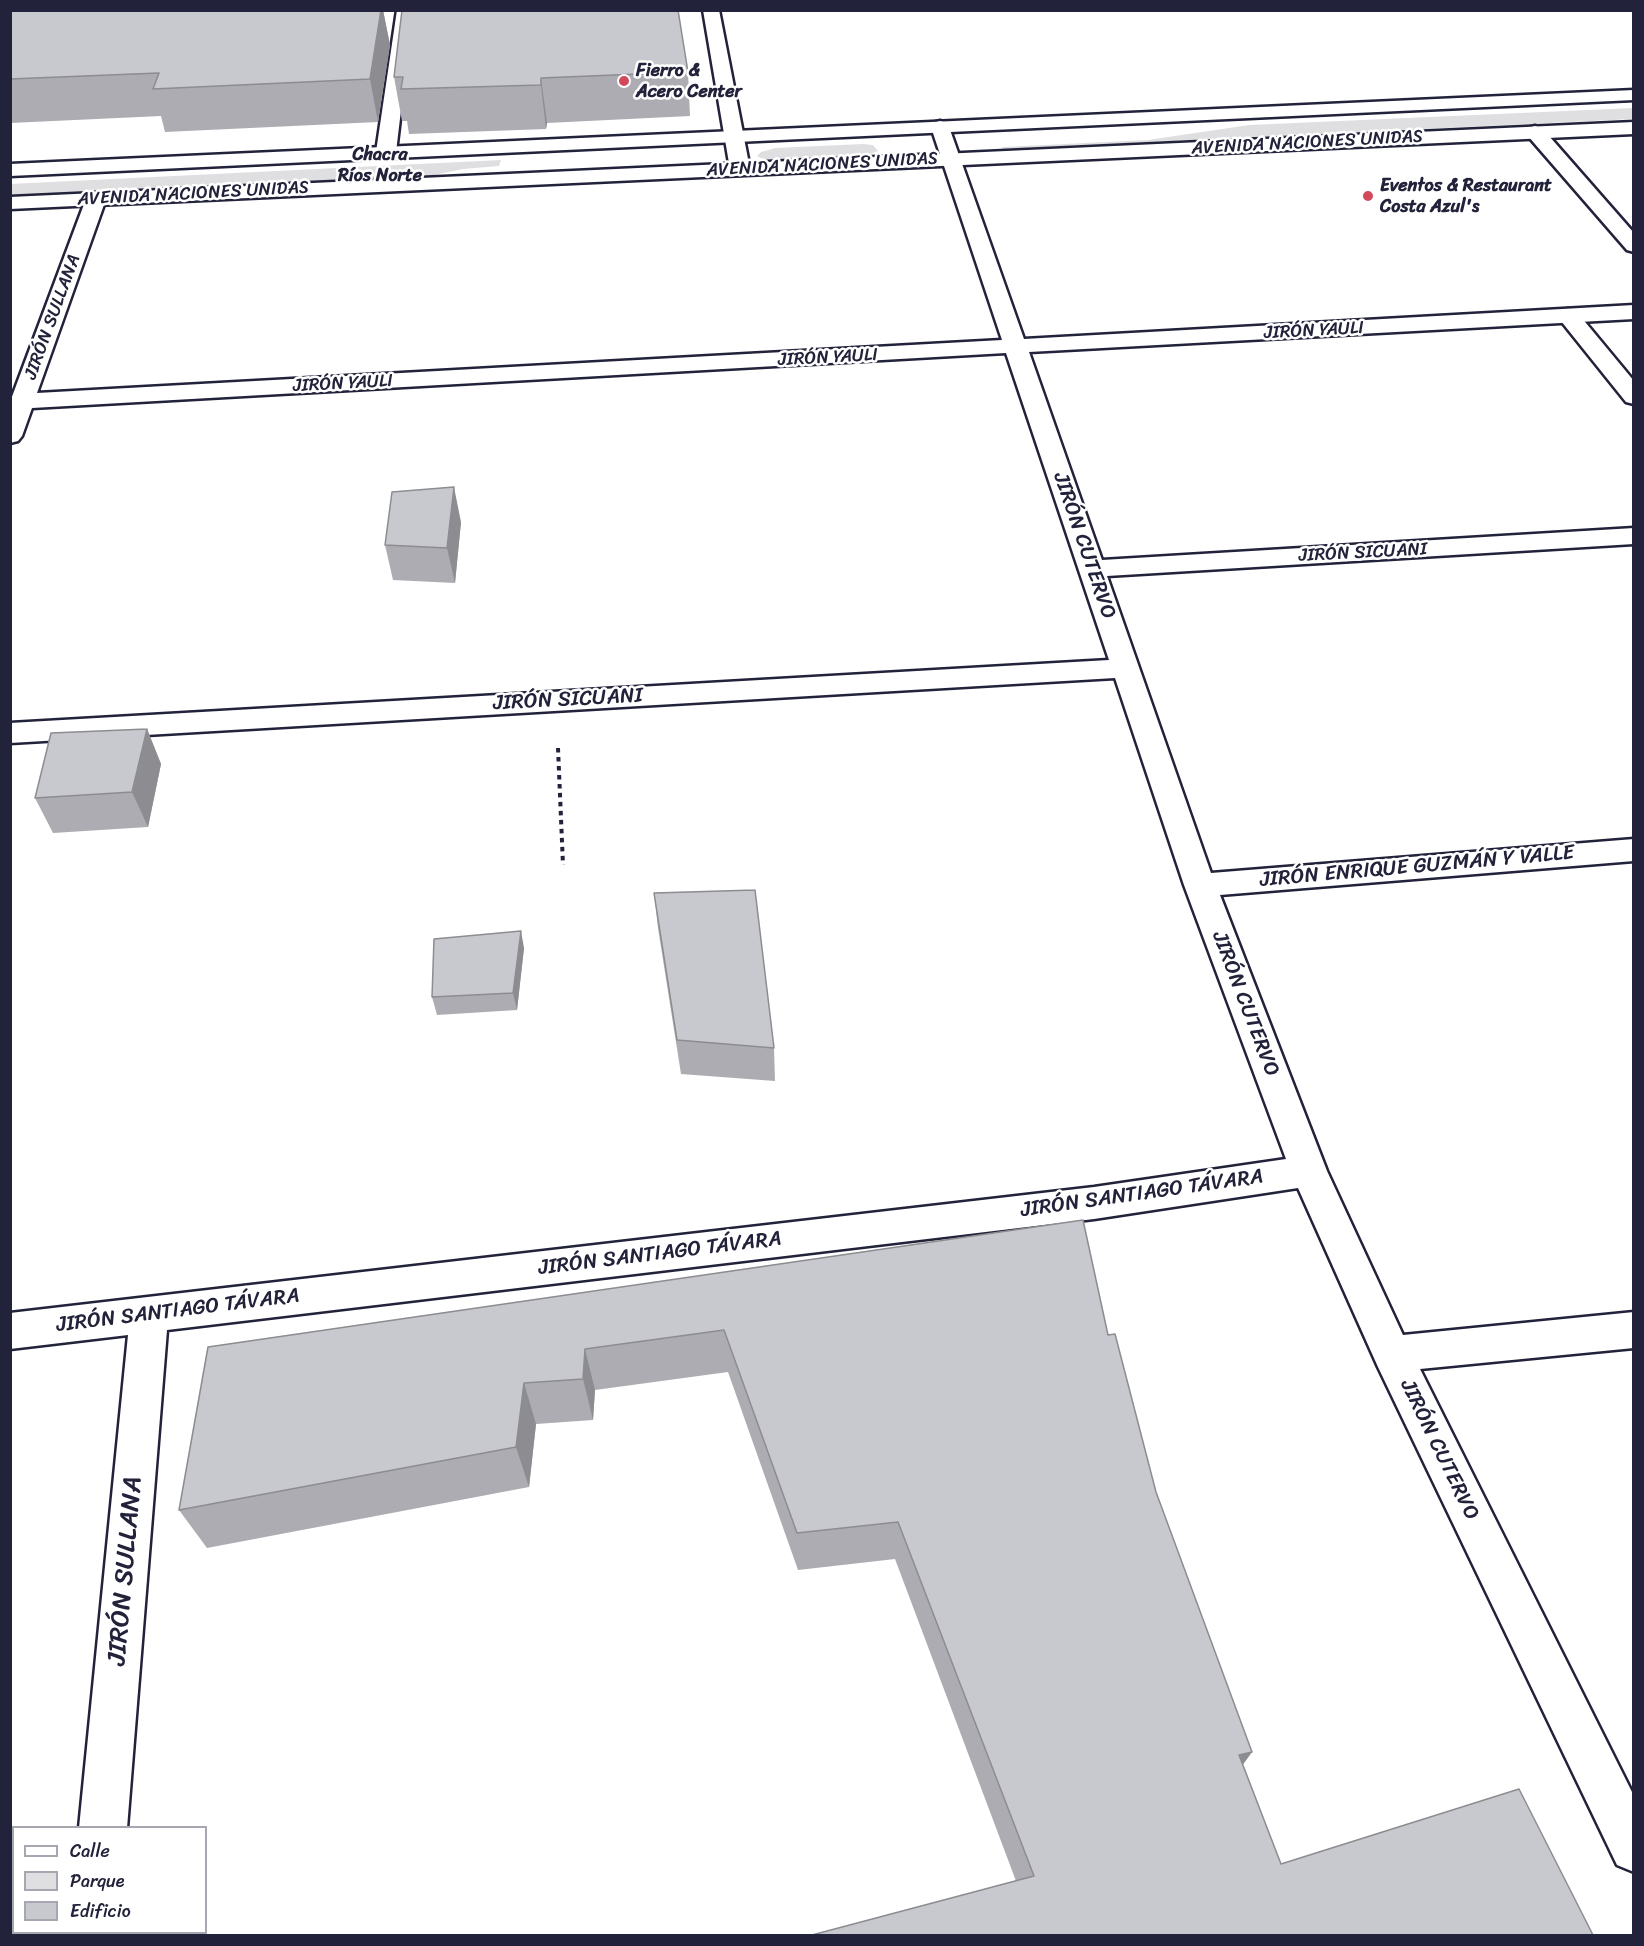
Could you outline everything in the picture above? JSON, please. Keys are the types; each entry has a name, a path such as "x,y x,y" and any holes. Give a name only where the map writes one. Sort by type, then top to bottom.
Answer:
{"street":[{"path":"386,153 405,10"},
{"path":"711,10 740,169"},
{"name":"AVENIDA NACIONES UNIDAS","path":"10,170 1634,95"},
{"name":"JIRÓN CUTERVO","path":"940,127 1200,885 1309,1171 1392,1354 1634,1848"},
{"name":"AVENIDA NACIONES UNIDAS","path":"10,203 1634,128"},
{"path":"1535,132 1634,246"},
{"name":"JIRÓN SULLANA","path":"10,436 96,199"},
{"name":"JIRÓN YAULI","path":"23,401 1017,348 1634,312"},
{"path":"1568,316 1634,397"},
{"name":"JIRÓN SICUANI","path":"1092,569 1634,536"},
{"name":"JIRÓN SICUANI","path":"10,733 1126,668"},
{"name":"JIRÓN ENRIQUE GUZMÁN Y VALLE","path":"1200,885 1634,850"},
{"name":"JIRÓN SANTIAGO TÁVARA","path":"10,1331 1094,1203 1309,1171"},
{"name":"JIRÓN SULLANA","path":"103,1826 149,1315"},
{"path":"1392,1354 1634,1330"}],"path":[{"path":"555,701 563,865"}],"green space":[{"path":"1633,108 1633,119 1003,149 1002,147 1148,140 1249,125"},
{"path":"873,145 878,151 865,156 767,161 757,156 761,152 775,148"},
{"path":"501,160 499,166 463,169 425,177 11,197 10,184"}],"building":[{"path":"381,10 370,79 153,89 159,73 10,79 10,11"},
{"path":"402,10 678,10 688,72 541,78 541,85 401,89 403,77 394,77"},
{"path":"454,487 447,548 385,545 392,492"},
{"path":"147,729 132,792 35,798 51,733"},
{"path":"755,890 774,1048 677,1040 654,893"},
{"path":"521,931 513,993 432,997 434,939"},
{"path":"1083,1220 1108,1335 1115,1334 1156,1492 1252,1752 1239,1755 1281,1864 1519,1789 1593,1935 812,1935 1034,1876 898,1522 797,1533 724,1330 585,1349 583,1379 524,1383 516,1447 179,1510 208,1347"}],"place":[{"name":"Fierro & Acero Center","path":"624,81"},
{"name":"Eventos & Restaurant Costa Azul's","path":"1368,196"}],"district":[{"name":"Chacra Ríos Norte","path":"380,165"}]}
